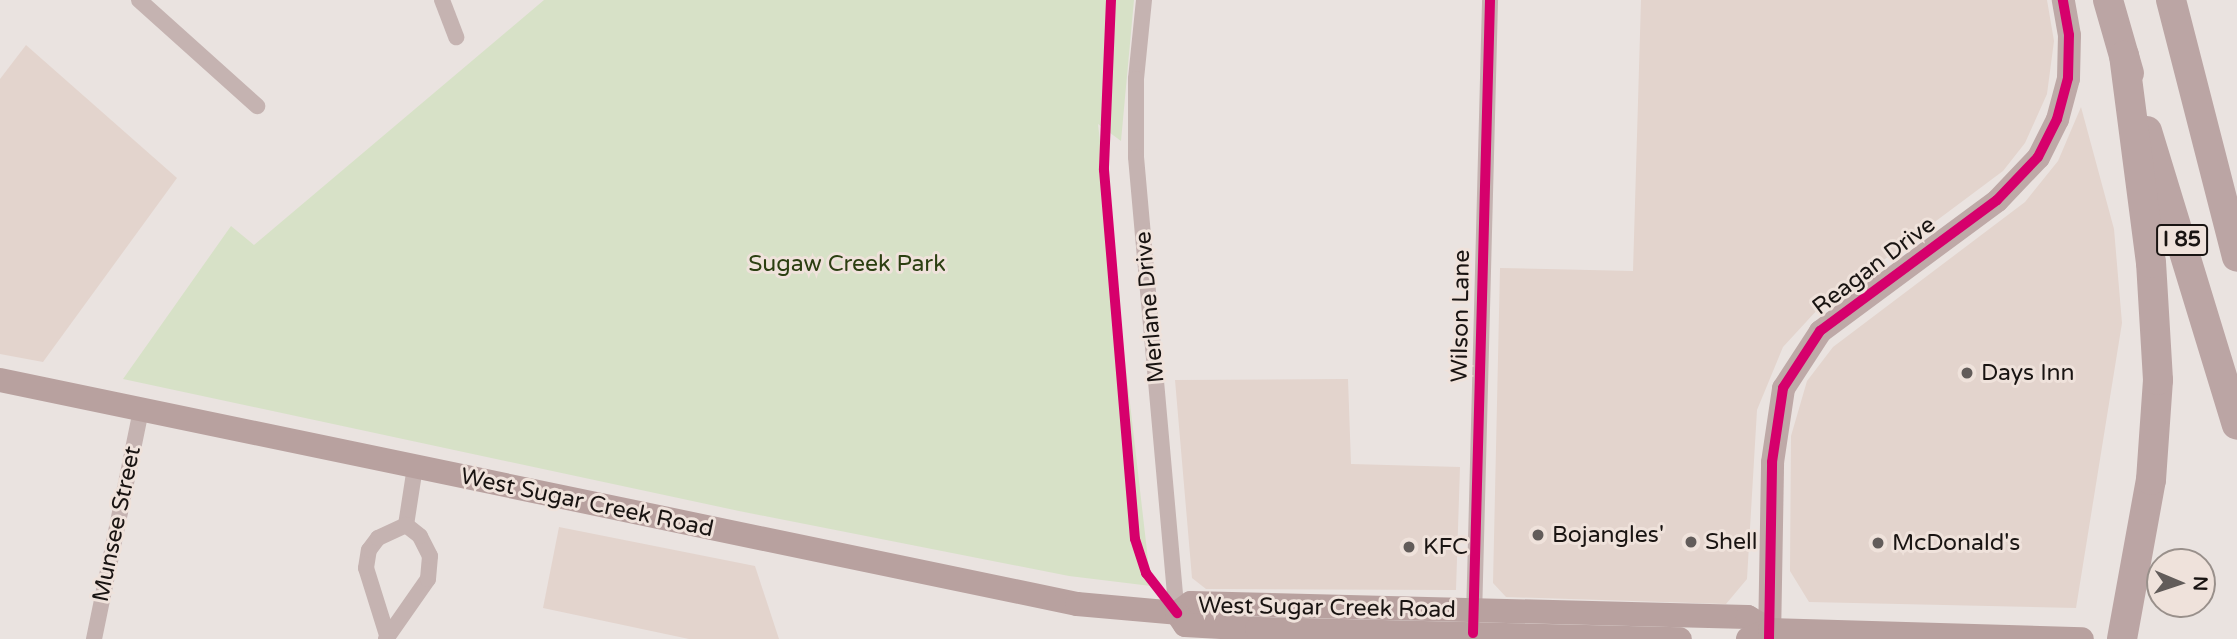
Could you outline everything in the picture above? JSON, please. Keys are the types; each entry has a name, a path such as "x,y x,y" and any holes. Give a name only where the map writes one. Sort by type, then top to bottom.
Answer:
{"highway":[{"name":"I 85","path":"2108,0 2237,425"},
{"name":"I 85","path":"2171,0 2237,257"},
{"path":"2180,32 2237,182"},
{"path":"2122,639 2151,480 2158,380 2152,276 2124,56"}],"main road":[{"name":"West Sugar Creek Road","path":"0,380 1066,603 1177,613 1191,603 1679,639"},
{"name":"West Sugar Creek Road","path":"1474,622 1748,617 1762,636 2082,639"}],"street":[{"path":"139,0 257,106"},
{"path":"442,0 456,37"},
{"name":"Merlane Drive","path":"1144,0 1136,79 1136,144 1177,613"},
{"name":"Wilson Lane","path":"1474,622 1490,0"},
{"name":"Reagan Drive","path":"1762,636 1772,462 1778,400 1786,380 1820,331 1997,200 2029,168 2057,119 2068,78 2069,35 2063,0"},
{"name":"Munsee Street","path":"94,639 141,410"},
{"path":"406,526 415,467"},
{"path":"387,637 428,579 430,556 420,536 406,526"},
{"path":"387,637 366,568 369,550 378,538 406,526"}],"shaded area":[{"path":"1641,0 2047,0 2054,41 2047,94 2025,143 2003,171 1818,309 1783,347 1757,410 1747,579 1726,604 1506,597 1493,583 1500,268 1633,271"},
{"path":"26,45 177,178 43,362 0,354 0,79"},
{"path":"2081,107 2114,229 2122,323 2076,608 1809,602 1790,571 1791,436 1807,381 1833,347 2025,202 2058,161"},
{"path":"1348,379 1351,464 1460,467 1456,590 1206,589 1192,578 1175,380"},
{"path":"559,527 755,566 779,639 689,639 543,608"}],"green space":[{"name":"Sugaw Creek Park","path":"544,0 1134,0 1121,141 1098,124 1151,586 1069,576 739,511 123,379 231,226 254,245"}],"cycle path":[{"path":"1111,0 1104,170 1135,539 1146,573 1177,613"},
{"path":"1473,633 1490,0"},
{"path":"1769,639 1772,462 1783,388 1820,331 1997,200 2038,157 2057,119 2068,78 2069,35 2063,0"}],"place":[{"name":"Days Inn","path":"1967,373"},
{"name":"Bojangles'","path":"1538,535"},
{"name":"Shell","path":"1691,542"},
{"name":"McDonald's","path":"1878,543"},
{"name":"KFC","path":"1409,547"}]}
